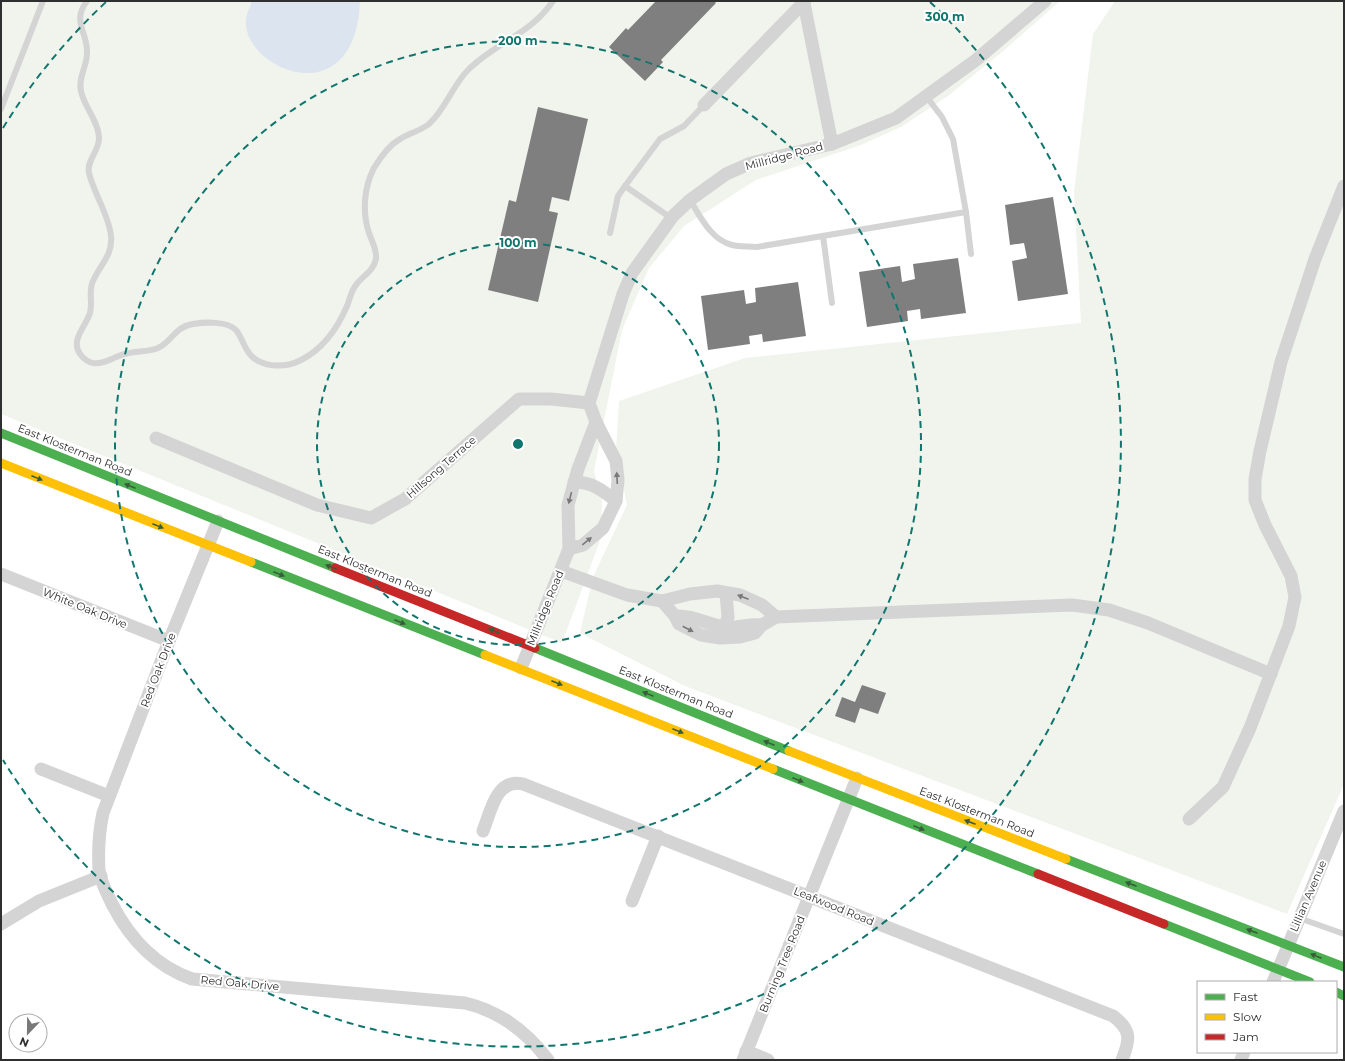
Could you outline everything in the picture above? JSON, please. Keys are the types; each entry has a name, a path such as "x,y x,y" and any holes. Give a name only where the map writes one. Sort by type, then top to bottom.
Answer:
{"main road":[{"name":"East Klosterman Road","path":"1,434 857,778 1344,967"},
{"path":"1,463 1308,981"}],"street":[{"name":"Millridge Road","path":"589,403 623,294 632,273 671,218 690,200 726,174 752,163 832,144 896,118 976,60 1045,1"},
{"path":"704,105 804,2"},
{"path":"804,2 832,144"},
{"path":"1190,819 1223,787 1271,674 1289,626 1295,597 1291,576 1265,525 1255,500 1255,479 1281,362 1315,259 1341,204 1344,186"},
{"name":"Hillsong Terrace","path":"156,438 317,505 371,518 406,499 519,399 589,403"},
{"path":"569,549 583,545 603,528 616,501 618,480 616,461 596,422 589,403"},
{"name":"Millridge Road","path":"521,668 569,549 568,505 574,482 596,422"},
{"path":"574,482 586,482 598,487 616,501"},
{"name":"Red Oak Drive","path":"218,521 169,641 103,813 100,832 101,876 105,891 120,919 135,941 152,957 186,976 200,980 465,1003 485,1009 511,1023 534,1043 548,1060"},
{"path":"561,571 627,595 662,601 690,594 717,591 740,595 762,605 776,617"},
{"name":"White Oak Drive","path":"1,574 169,641"},
{"path":"722,633 728,617 726,593"},
{"path":"662,601 675,616 679,624 701,635 722,633 740,637 755,633 762,625 776,617 1072,605 1109,610 1148,623 1271,674"},
{"path":"41,769 109,796"},
{"name":"Burning Tree Road","path":"744,1056 857,778"},
{"name":"Leafwood Road","path":"483,831 502,789 511,783 523,784 1113,1016 1121,1021 1129,1036 1129,1044 1122,1060"},
{"name":"Lillian Avenue","path":"1273,981 1344,811"},
{"path":"632,901 658,836"},
{"path":"1,924 39,901 101,876"},
{"path":"744,1056 768,1060"}],"lane":[{"path":"1,109 43,1"},
{"path":"87,1 81,11 80,19 80,26 86,40 87,56 81,75 80,88 82,97 95,121 100,140 88,169 97,199 108,224 111,237 107,259 91,284 91,307 87,321 77,341 78,350 84,358 98,363 127,353 152,350 160,347 173,333 184,326 199,323 213,324 225,325 235,329 247,351 256,360 279,366 301,360 322,345 341,318 355,286 372,269 376,260 375,248 369,234 365,207 367,186 373,170 389,148 399,139 416,133 435,118 466,71 490,52 531,26 553,1"},
{"path":"926,96 942,117 953,140 966,212 971,254"},
{"path":"610,233 618,196 625,186 660,139 684,126 704,105"},
{"path":"625,186 671,218"},
{"path":"690,200 707,228 722,241 731,246 757,247 966,212"},
{"path":"822,236 832,303"},
{"path":"1299,918 1344,934"}],"shaded area":[{"path":"1,1 1060,1 1002,52 948,96 901,127 861,145 756,180 684,226 649,268 622,330 594,471 602,499 601,538 562,643 1,414"},
{"path":"252,1 360,1 353,40 337,63 316,72 293,71 272,62 255,47 246,28"},
{"path":"1115,1 1344,1 1344,784 1287,914 685,686 580,633 593,577 627,505 616,450 619,401 745,358 1081,323 1074,192 1093,34"}],"building":[{"path":"656,1 714,1 716,3 661,60 663,62 645,81 609,47 626,28 628,30"},
{"path":"538,107 588,119 569,201 552,197 549,211 558,213 538,302 488,290 509,200 516,202"},
{"path":"1053,197 1068,294 1018,301 1012,261 1027,258 1024,243 1010,245 1005,205"},
{"path":"958,258 966,313 921,319 920,309 907,311 908,321 867,327 859,272 900,266 902,282 915,279 913,264"},
{"path":"798,282 806,336 763,342 762,334 749,336 750,344 708,350 701,296 744,290 746,304 756,302 755,288"},
{"path":"862,685 886,693 878,714 860,708 855,723 835,716 842,697 855,702"}],"traffic: fast":[{"path":"1,433 335,568"},
{"path":"251,562 485,655"},
{"path":"535,648 789,751"},
{"path":"773,769 1038,874"},
{"path":"1066,859 1344,967"},
{"path":"1164,924 1307,981"},
{"path":"1337,992 1344,996"}],"traffic: slow":[{"path":"1,463 251,562"},
{"path":"485,655 773,769"},
{"path":"789,751 1066,859"}],"traffic: jam":[{"path":"335,568 535,648"},
{"path":"1038,874 1164,924"}]}
